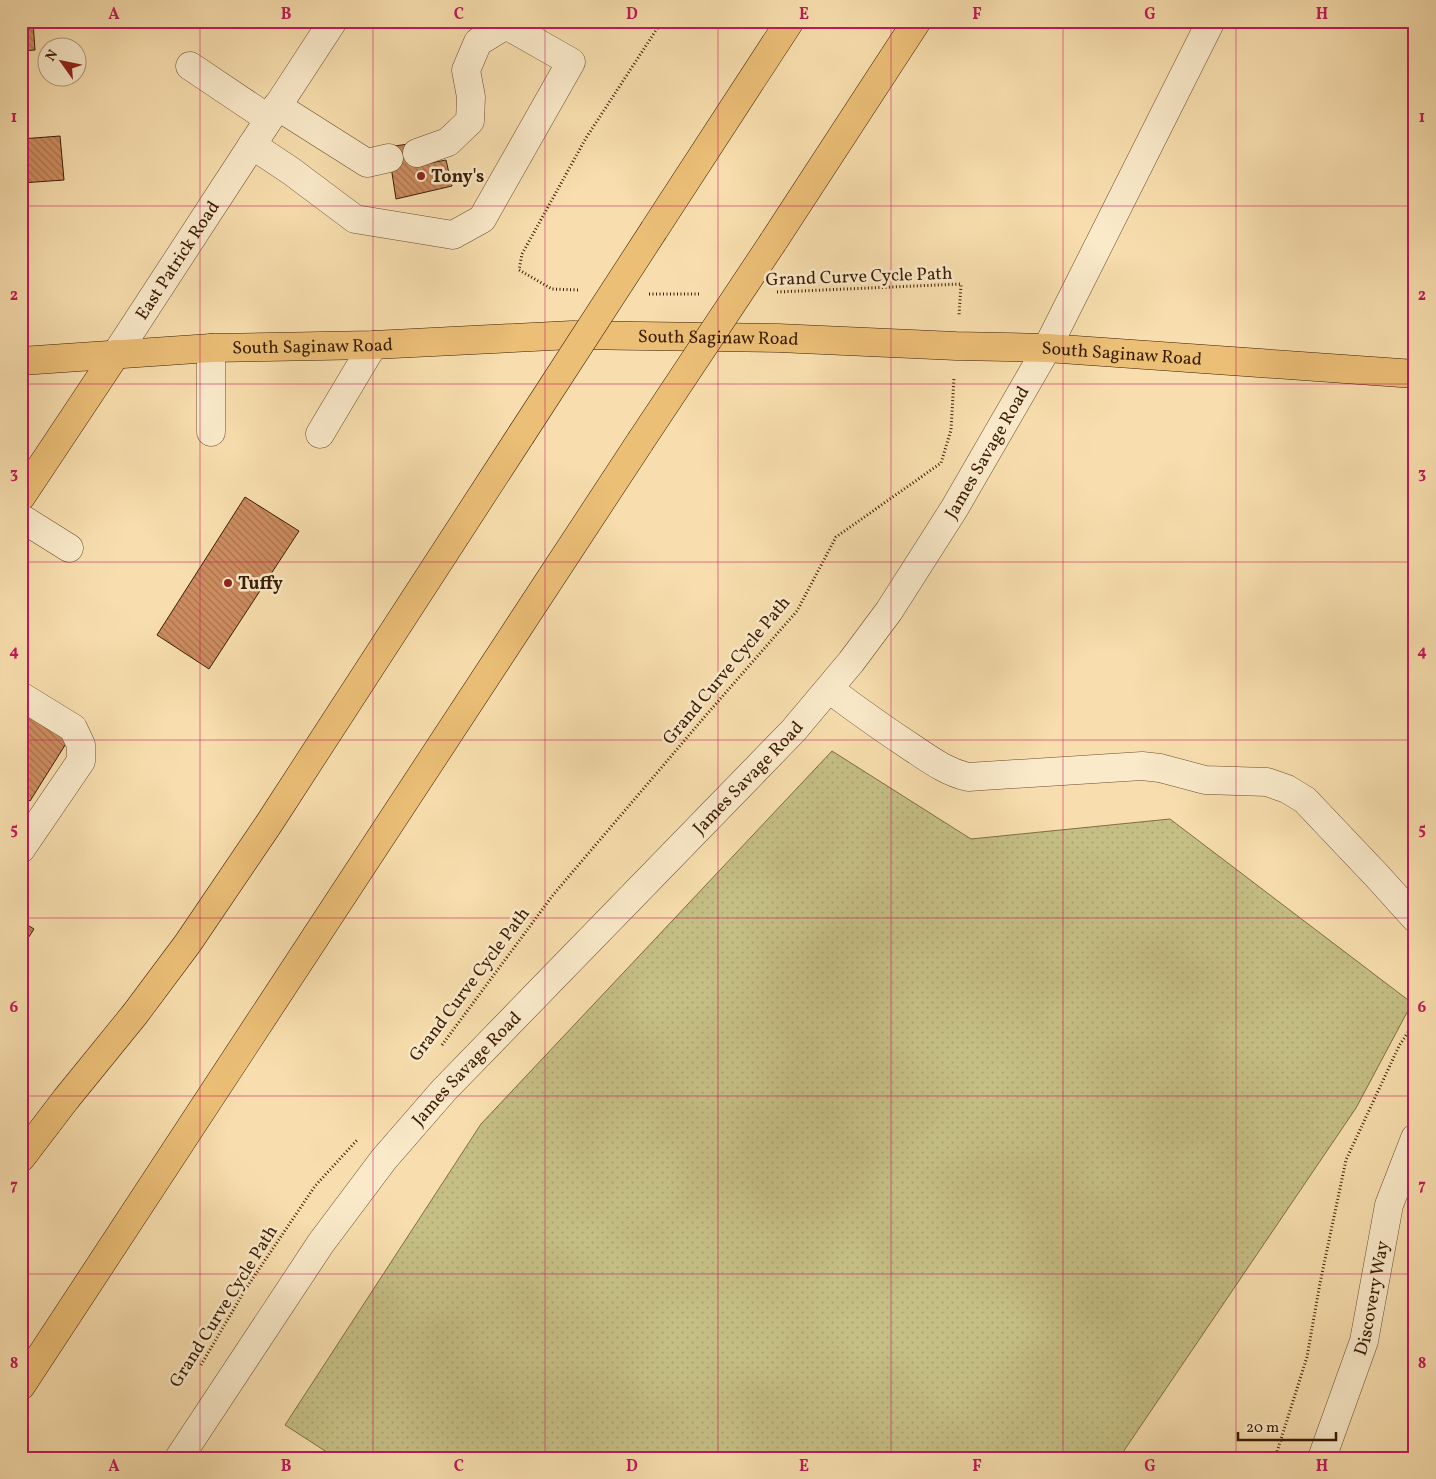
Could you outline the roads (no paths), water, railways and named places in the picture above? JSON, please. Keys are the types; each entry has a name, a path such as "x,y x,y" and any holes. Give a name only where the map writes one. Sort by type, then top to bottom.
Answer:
{"main road":[{"path":"21,1158 66,1099 136,1014 212,908 790,21"},
{"path":"21,1386 917,21"},
{"name":"South Saginaw Road","path":"21,361 211,348 373,344 572,335 778,338 1047,348 1415,374"},
{"name":"East Patrick Road","path":"21,497 116,354"}],"street":[{"name":"East Patrick Road","path":"116,354 333,21"},
{"name":"James Savage Road","path":"179,1458 321,1243 390,1152 444,1090 793,731 872,635 906,587 1001,431 1047,348 1211,21"},
{"path":"252,145 292,171 355,219 453,235 482,219 571,62 506,25 478,42 466,70 471,97 470,121 448,142 417,153"},
{"path":"190,66 273,112 317,132 367,163 389,158"},
{"path":"320,434 373,344"},
{"path":"211,348 211,432"},
{"path":"21,518 69,548"},
{"path":"829,689 863,715 952,774 968,777 1142,766 1160,768 1205,780 1266,782 1287,789 1305,800 1415,918"},
{"path":"21,696 73,728 81,744 81,761 21,848"},
{"name":"Discovery Way","path":"1322,1458 1364,1341 1389,1205 1415,1138"}],"place":[{"name":"Tony's","path":"421,176"},
{"name":"Tuffy","path":"228,583"}]}
